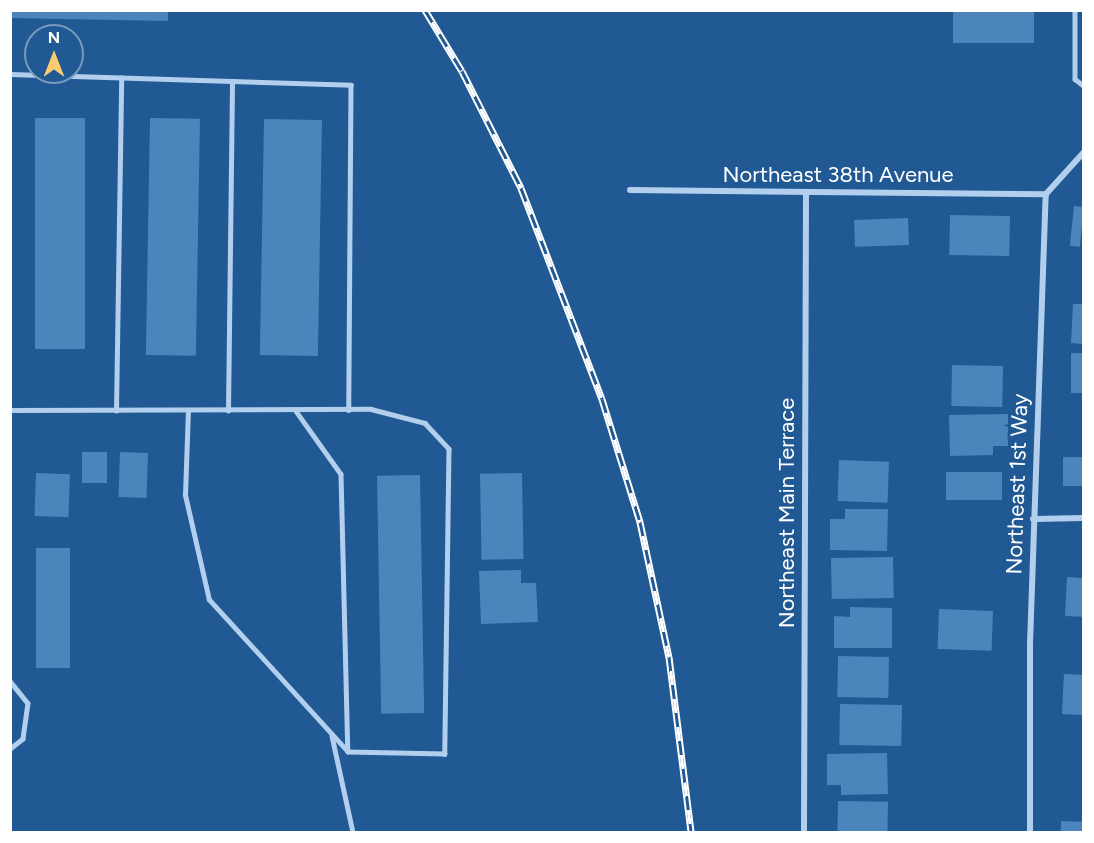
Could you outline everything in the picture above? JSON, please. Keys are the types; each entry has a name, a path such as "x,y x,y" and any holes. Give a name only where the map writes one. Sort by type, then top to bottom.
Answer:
{"street":[{"path":"1046,194 1083,152"},
{"name":"Northeast 38th Avenue","path":"630,190 1046,194"},
{"name":"Northeast Main Terrace","path":"804,832 806,193"},
{"name":"Northeast 1st Way","path":"1030,832 1033,519 1046,194"},
{"path":"1033,519 1083,518"}],"lane":[{"path":"1075,10 1075,79 1083,86"},
{"path":"10,74 351,85 349,410"},
{"path":"116,411 121,78"},
{"path":"228,411 232,82"},
{"path":"10,410 371,409 424,423 449,449 445,754 348,752 208,600 185,495 188,411"},
{"path":"296,411 341,474 348,752"},
{"path":"10,681 28,703 23,739 10,749"},
{"path":"331,734 354,832"}],"building":[{"path":"10,10 168,10 168,21 10,18"},
{"path":"953,10 1034,10 1034,43 953,43"},
{"path":"35,118 85,118 85,349 35,349"},
{"path":"150,118 200,119 196,356 146,355"},
{"path":"264,119 322,120 318,356 260,355"},
{"path":"1074,206 1084,207 1080,247 1070,246"},
{"path":"950,215 1010,216 1009,256 949,255"},
{"path":"908,218 909,245 855,247 854,220"},
{"path":"1073,304 1084,304 1084,344 1071,343"},
{"path":"1071,353 1084,353 1084,393 1071,393"},
{"path":"952,365 1003,366 1002,407 951,406"},
{"path":"1008,414 1008,446 993,446 993,455 950,456 949,415"},
{"path":"82,452 107,452 107,483 82,483"},
{"path":"120,452 148,453 146,498 118,497"},
{"path":"1063,457 1084,457 1084,486 1063,486"},
{"path":"839,460 889,462 888,503 838,501"},
{"path":"946,472 1002,472 1002,500 946,500"},
{"path":"36,473 70,474 68,517 34,516"},
{"path":"522,473 524,559 482,560 480,474"},
{"path":"420,475 424,713 381,714 377,476"},
{"path":"845,509 888,509 887,551 830,550 830,519 845,519"},
{"path":"36,548 70,548 70,668 36,668"},
{"path":"893,557 894,598 832,599 831,558"},
{"path":"521,570 521,583 536,583 538,622 481,624 479,571"},
{"path":"1067,577 1084,578 1082,617 1065,616"},
{"path":"850,607 892,608 892,648 834,648 834,616 850,617"},
{"path":"939,609 993,611 992,651 938,649"},
{"path":"838,656 889,657 888,698 837,697"},
{"path":"1064,674 1084,675 1082,715 1062,714"},
{"path":"840,704 902,705 901,746 839,745"},
{"path":"887,753 888,794 841,795 841,785 827,785 827,754"},
{"path":"838,801 888,802 887,832 837,832"},
{"path":"1061,821 1084,822 1084,832 1061,832"}],"railway":[{"path":"425,10 462,71 521,188 602,399 640,522 669,657 691,832"}]}
